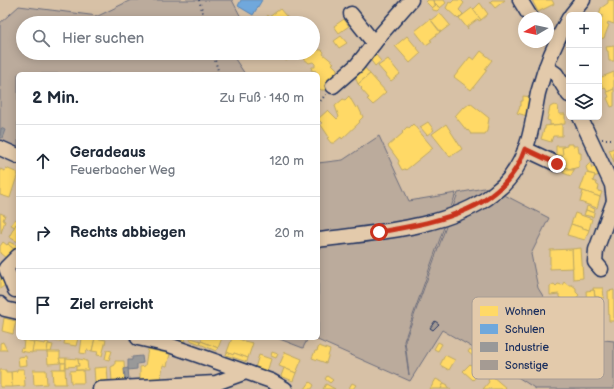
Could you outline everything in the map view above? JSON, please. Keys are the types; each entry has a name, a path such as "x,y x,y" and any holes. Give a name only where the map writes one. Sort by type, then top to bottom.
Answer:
{"street":[{"path":"333,86 357,65 411,0"},
{"path":"520,0 527,12"},
{"path":"573,12 583,0"},
{"path":"351,14 374,43"},
{"path":"554,39 566,22"},
{"path":"320,240 406,227 444,219 469,209 490,196 507,181 516,168 525,149 529,138 549,48"},
{"path":"546,67 556,74 566,90"},
{"path":"581,120 612,185 614,201 596,250 595,262 601,269"},
{"path":"0,148 16,155"},
{"path":"525,149 557,164"},
{"path":"0,298 16,289 6,268 16,258"},
{"path":"0,304 5,309 16,312"},
{"path":"147,340 169,345 246,372 270,381 284,389"},
{"path":"100,389 216,383 246,372"}],"path":[{"path":"199,0 204,16"},
{"path":"215,60 217,72"}],"shaded area":[{"path":"131,0 232,0 240,16 98,16"},
{"path":"19,6 98,16 16,16 16,60 236,60 244,72 16,72 16,149 0,142 0,23"},
{"path":"379,136 409,201 456,193 404,341 409,375 405,341 458,193 489,187 549,218 531,254 538,288 544,297 472,297 472,347 442,330 410,381 318,340 320,340 320,163 343,160"},
{"path":"282,340 307,340 303,348"},
{"path":"604,340 614,341 614,389 536,389 521,379 604,379"}],"building: Wohnen":[{"path":"428,0 432,0 436,5 432,8 426,2"},
{"path":"444,0 446,3 440,8 433,1"},
{"path":"454,0 461,0 464,3 459,10 463,14 458,19 446,8 449,2 451,3"},
{"path":"492,0 505,0 495,8 490,2"},
{"path":"532,0 552,0 554,4 538,12"},
{"path":"608,0 614,0 614,24 608,22 607,24 609,25 604,38 602,38 602,12 600,12 601,8 608,3"},
{"path":"480,3 488,14 481,20 473,10"},
{"path":"436,5 440,8 437,11 433,10 432,8"},
{"path":"472,8 481,20 479,21 478,19 467,27 468,29 459,18"},
{"path":"280,9 286,16 270,16"},
{"path":"440,13 450,25 441,32 431,20"},
{"path":"344,19 349,26 339,33 334,26"},
{"path":"430,19 440,32 426,45 415,31"},
{"path":"341,36 347,43 339,48 334,41"},
{"path":"407,36 421,53 410,63 395,46"},
{"path":"614,46 614,61 609,61 606,47"},
{"path":"320,50 322,50 324,52 323,54 334,63 332,64 337,69 337,72 331,80 330,79 325,83 328,86 325,90 320,89 320,72 311,70 312,67 315,67 315,64 313,62 309,63 305,60 320,60"},
{"path":"481,51 492,60 485,69 487,70 471,90 454,77 470,57 474,60"},
{"path":"375,54 381,61 375,66 369,58"},
{"path":"388,59 400,74 391,81 378,66"},
{"path":"365,68 370,74 358,84 354,74 359,73 358,69"},
{"path":"614,72 614,89 607,92 605,87 603,88 602,77"},
{"path":"370,74 386,92 373,105 367,99 369,98 358,84"},
{"path":"614,89 614,106 611,107 607,98 609,97 607,92"},
{"path":"349,96 356,108 358,106 363,117 359,121 360,122 342,139 341,137 334,143 331,143 321,125 322,123 320,121 320,117 328,110 337,119 339,117 335,106 343,99 345,100"},
{"path":"523,96 533,97 527,116 517,113 521,106 521,101 523,101"},
{"path":"470,103 489,118 487,131 485,134 471,134 455,116 463,107 464,108"},
{"path":"554,105 558,106 559,114 565,114 565,124 550,125 550,121 547,120 550,107"},
{"path":"428,122 434,130 427,135 420,127"},
{"path":"413,124 433,148 406,170 402,170 398,163 399,161 388,146 403,133 402,132 407,127 409,128"},
{"path":"446,124 462,149 450,157 432,134"},
{"path":"562,124 562,136 553,136 551,142 541,139 545,126"},
{"path":"567,144 578,146 579,153 581,153 579,167 568,170 568,168 563,167 562,147 567,146"},
{"path":"556,146 564,146 562,147 563,155 556,156"},
{"path":"614,148 614,162 609,150"},
{"path":"590,163 592,168 595,166 599,175 594,177 595,175 588,173 586,167"},
{"path":"6,168 16,172 16,179 10,198 0,195 0,169 5,171"},
{"path":"565,168 568,168 568,170 574,170 571,176 563,173"},
{"path":"586,173 595,175 593,181 599,186 598,191 602,192 600,197 580,190"},
{"path":"583,191 600,197 597,208 580,202"},
{"path":"587,206 595,209 594,213 586,210"},
{"path":"586,210 594,213 593,217 584,215"},
{"path":"0,213 5,215 3,220 5,221 1,233"},
{"path":"575,213 592,219 589,230 571,224"},
{"path":"15,219 16,220 15,227 11,225"},
{"path":"16,224 16,241 9,237"},
{"path":"571,224 589,230 585,240 567,235"},
{"path":"3,242 15,250 7,259 0,253 0,246"},
{"path":"9,242 16,245 16,249 15,250 8,244"},
{"path":"581,248 583,278 573,279 572,249"},
{"path":"572,249 573,268 550,269 550,250"},
{"path":"2,273 4,276 1,278 5,285 0,289 0,274"},
{"path":"564,282 568,285 572,285 576,288 576,292 579,295 578,297 559,297 559,294 550,295 550,286 554,284 556,286 558,284 562,285"},
{"path":"593,288 603,288 604,297 595,297"},
{"path":"594,290 595,297 586,297 586,291"},
{"path":"614,290 614,321 609,321 608,291"},
{"path":"4,318 16,321 13,334 2,331"},
{"path":"24,340 34,342 32,353 20,351 21,348 23,349"},
{"path":"49,340 60,340 60,342"},
{"path":"65,340 78,340 76,346 64,344"},
{"path":"82,340 95,340 92,351 87,350 86,354 80,353"},
{"path":"95,340 106,340 102,356 97,355 98,352 92,351"},
{"path":"172,340 184,340 183,344"},
{"path":"190,340 201,341 200,344"},
{"path":"201,340 221,340 218,348"},
{"path":"231,340 242,340 253,343 248,358 234,353 233,355 227,352"},
{"path":"201,341 218,348 216,351 200,344"},
{"path":"3,342 7,350 0,350 0,343"},
{"path":"34,342 45,344 46,342 49,343 47,352 32,352"},
{"path":"438,342 442,344 438,351 434,349"},
{"path":"48,344 53,345 51,352 47,352"},
{"path":"319,346 330,350 326,363 312,358"},
{"path":"148,349 170,354 167,366 163,365 161,378 140,379 140,367 145,366"},
{"path":"470,349 472,350 472,355 468,352"},
{"path":"107,350 112,351 109,360 105,359"},
{"path":"47,352 60,352 60,363 48,364"},
{"path":"227,352 233,355 234,353 248,358 247,362 226,355"},
{"path":"272,352 278,354 276,358 271,356"},
{"path":"285,352 302,359 296,373 279,366"},
{"path":"259,355 271,359 267,372 255,368"},
{"path":"445,355 455,360 449,370 440,365"},
{"path":"26,356 27,365 19,366 18,357"},
{"path":"59,358 66,358 66,363 61,363"},
{"path":"66,358 78,359 79,366 66,367"},
{"path":"78,359 87,361 88,370 76,370 76,366 79,366"},
{"path":"115,361 124,361 125,380 112,381 111,367 115,365"},
{"path":"61,363 66,363 65,369 61,369"},
{"path":"470,364 472,366 472,379 474,379 473,380 463,371"},
{"path":"107,367 108,381 95,382 94,368"},
{"path":"284,368 296,373 293,381 281,376"},
{"path":"17,369 24,369 25,386 12,387 11,372 17,371"},
{"path":"52,369 65,369 66,384 53,384"},
{"path":"0,370 11,372 12,387 0,387"},
{"path":"33,370 46,370 47,384 34,385"},
{"path":"83,370 84,383 71,383 70,371"},
{"path":"327,376 333,380 330,383 325,379"},
{"path":"436,379 444,383 441,389 430,389"},
{"path":"496,379 506,389 483,389 489,382 488,380"},
{"path":"310,382 314,385 312,389 305,389"},
{"path":"352,383 356,385 353,389 349,388"},
{"path":"444,383 448,385 447,387 451,389 441,389"},
{"path":"326,384 335,389 323,389"}],"building: Schulen":[{"path":"241,0 262,0 253,15 238,6"}],"building: Industrie":[{"path":"1,128 5,130 2,138 0,137"},
{"path":"142,356 143,363 137,364 137,369 128,370 128,360 132,360 132,357"},
{"path":"128,368 129,379 125,379 124,369"}],"building: Sonstige":[{"path":"435,321 439,324 433,330 430,328"}],"route":[{"path":"379,232 444,219 481,203 495,193 507,181 516,168 525,149 557,164"}]}
